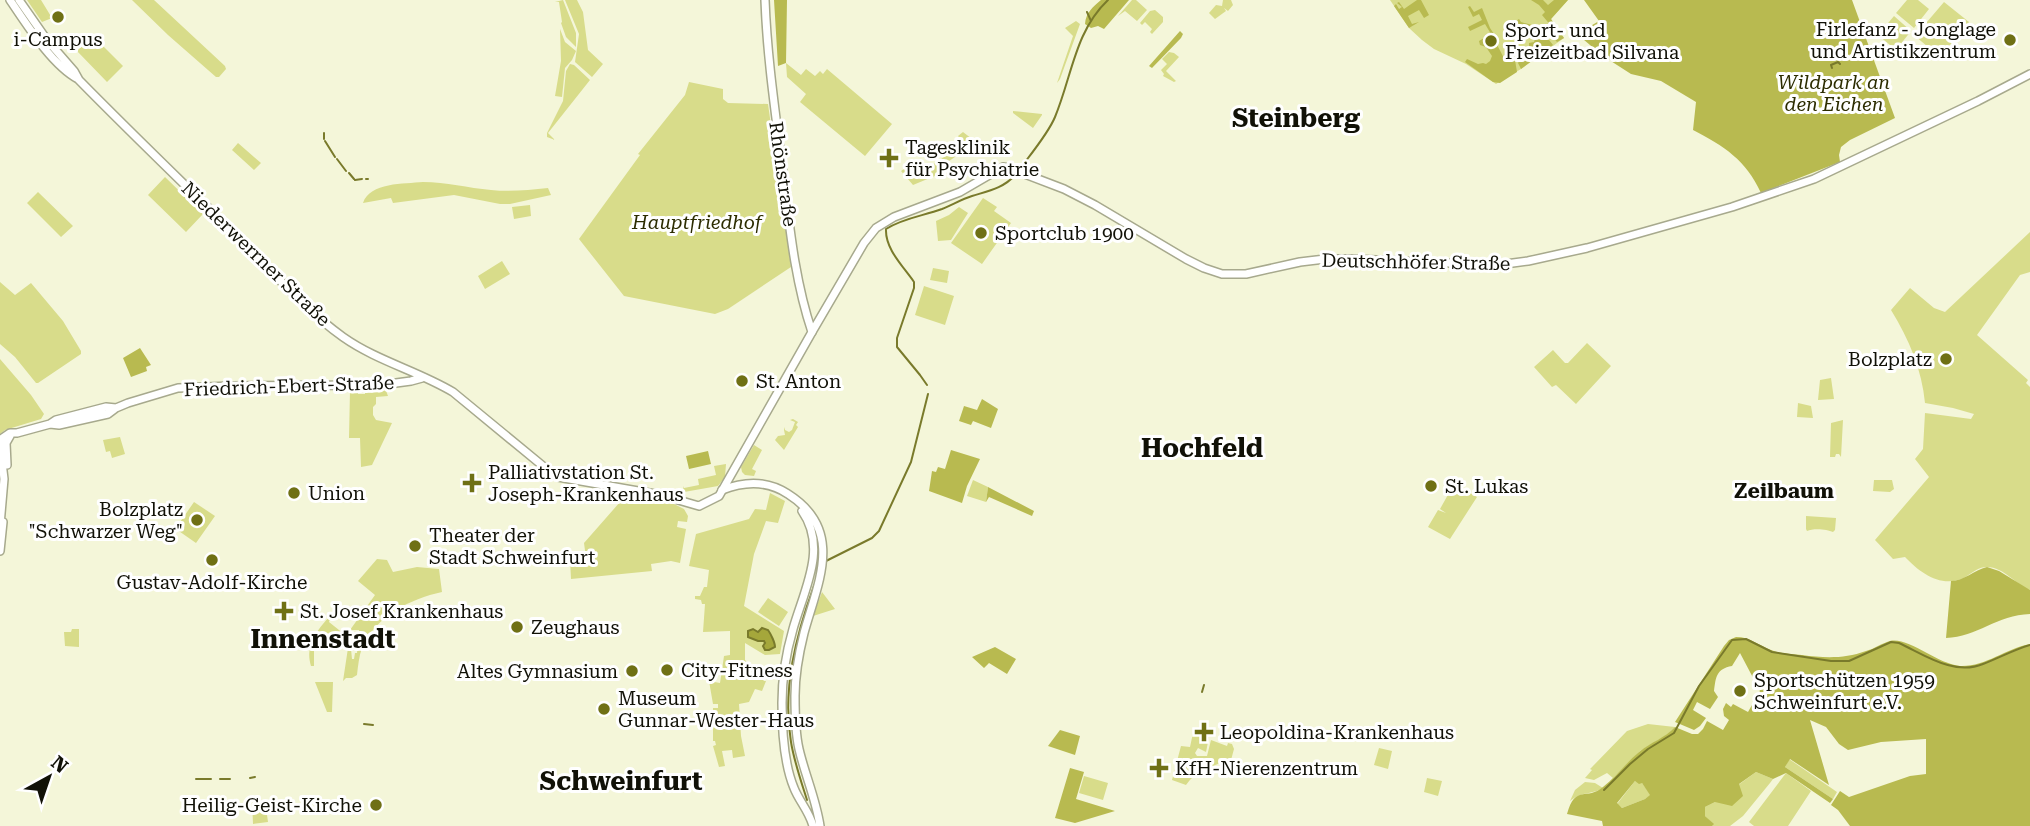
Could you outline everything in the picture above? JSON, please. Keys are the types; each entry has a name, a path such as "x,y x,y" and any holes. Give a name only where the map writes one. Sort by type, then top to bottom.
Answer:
{"main road":[{"name":"Niederwerrner Straße","path":"10,0 49,54 70,75 79,80 230,228 281,282 325,322 361,348 440,384 457,395 558,477 701,506 721,493"},
{"name":"Niederwerrner Straße","path":"19,0 79,80"},
{"name":"Rhönstraße","path":"765,0 771,78 786,199 799,282 812,332"},
{"name":"Deutschhöfer Straße","path":"721,493 864,243 879,225 953,195 1000,168 1013,169 1064,189 1185,259 1222,274 1246,274 1300,262 1352,259 1513,264 1587,248 1759,198 1835,170 2030,74"},
{"name":"Friedrich-Ebert-Straße","path":"3,443 6,434 108,414 116,408 171,389 381,385 422,378"},
{"path":"0,525 4,480 3,443"},
{"path":"0,551 7,487 3,443"},
{"path":"721,493 760,487 776,491 798,507 807,518 816,532 823,554 820,578 800,651 795,695 799,748 814,797 817,825"},
{"path":"816,532 810,574 787,652 782,697 783,732 793,787 817,825"},
{"path":"810,574 820,578"},
{"path":"802,801 809,802 814,797"}],"green space":[{"path":"27,0 41,0 52,18 42,22"},
{"path":"132,0 154,0 226,69 216,77"},
{"path":"563,0 576,33 576,47 566,37 561,23 559,2 555,2"},
{"path":"565,0 577,0 583,12 588,50 603,64 592,77 575,62 579,34"},
{"path":"774,0 787,0 786,63 778,66"},
{"path":"1101,0 1129,0 1104,29 1098,26 1091,28 1085,24 1087,16"},
{"path":"1132,0 1136,0 1147,10 1137,21 1125,11 1118,16"},
{"path":"1223,0 1231,0 1233,5 1228,11 1224,8 1226,11 1215,19 1209,13 1216,5 1222,6"},
{"name":"Sport- und Freizeitbad Silvana","path":"1390,0 1568,0 1551,19 1564,38 1496,84 1422,40 1409,28"},
{"path":"1421,0 1429,15 1424,18 1419,10 1408,16 1412,24 1419,22 1409,28 1394,6 1396,4 1399,9 1402,7 1397,3 1399,2 1404,9"},
{"path":"1531,0 1543,0 1548,5 1554,0 1568,0 1551,19 1564,38 1557,42 1551,35 1552,27 1542,15 1545,12"},
{"name":"Wildpark an den Eichen","path":"1584,0 1852,0 1895,118 1841,147 1840,162 1761,193 1748,171 1733,155 1693,130 1696,102 1661,81 1631,74 1603,56 1577,34 1599,21"},
{"path":"1907,0 1918,0 1929,9 1914,28 1896,13"},
{"path":"1944,2 1969,22 1940,57 1915,36"},
{"path":"1468,7 1474,12 1482,8 1505,60 1515,60 1517,72 1500,83 1493,82 1465,62 1467,59 1486,64 1492,56 1479,41 1491,34 1485,24 1470,31 1468,27 1482,20 1479,14 1473,17"},
{"path":"1155,10 1163,17 1163,22 1152,34 1152,29 1145,22 1142,25 1140,23 1150,11"},
{"path":"1894,16 1911,31 1896,50 1878,35"},
{"path":"1519,19 1539,27 1553,45 1521,69 1518,63 1536,36 1529,30 1522,30 1516,21"},
{"path":"1076,21 1080,24 1057,83 1073,36 1065,28"},
{"path":"560,29 565,42 576,51 565,68 562,97 555,96 561,61"},
{"path":"1180,31 1183,34 1181,38 1152,68 1149,66"},
{"path":"92,35 123,66 107,82 77,51"},
{"path":"1169,52 1179,57 1166,71 1176,81 1174,82 1163,76 1161,70 1167,64 1162,59"},
{"path":"786,63 801,75 806,69 815,76 820,71 823,74 827,69 892,124 865,156 800,102 806,94 787,77"},
{"path":"570,64 590,80 548,133 555,140 547,137 547,133 563,101 566,71"},
{"name":"Hauptfriedhof","path":"689,82 723,89 723,99 728,103 768,104 791,267 728,309 715,314 624,296 579,239 640,155 638,154 685,95"},
{"path":"1013,111 1042,114 1042,115 1033,128"},
{"path":"963,132 976,142 973,147 965,141 958,150 961,153 940,167 942,173 913,185 901,171 908,166 907,170 911,175 918,175 960,146 962,141 958,136"},
{"path":"238,143 261,163 254,170 232,150"},
{"path":"165,177 203,214 186,232 148,195"},
{"path":"423,182 498,191 548,188 551,195 510,204 454,195 393,203 391,198 363,203 367,196 380,188"},
{"path":"38,192 73,226 61,237 27,203"},
{"name":"Sportclub 1900","path":"983,198 997,207 994,211 1011,223 982,264 951,243"},
{"path":"530,205 531,216 514,219 512,207"},
{"path":"959,207 968,213 951,240 938,241 936,221"},
{"path":"2030,232 2030,272 2020,275 1977,335 2028,380 2026,383 2030,387 2030,590 1999,570 1987,567 1958,580 1941,581 1918,569 1905,557 1893,559 1875,540 1929,477 1915,459 1923,449 1925,413 1971,419 1974,414 1925,403 1914,355 1891,310 1910,288 1934,308 1945,312"},
{"path":"502,261 510,274 485,289 478,276"},
{"path":"933,268 949,271 947,283 930,280"},
{"path":"0,282 15,295 31,283 63,321 81,354 36,383 15,357 0,344"},
{"path":"924,286 954,296 945,325 915,315"},
{"path":"1587,343 1611,366 1576,404 1556,385 1552,387 1534,367 1553,350 1568,363"},
{"path":"140,348 151,365 146,367 147,371 131,377 123,358"},
{"path":"0,359 44,414 41,419 0,434"},
{"path":"1831,378 1834,399 1818,400 1820,380"},
{"path":"385,388 388,396 376,397 373,415 376,420 392,423 372,465 361,467 360,438 349,438 350,391 358,390 358,394 365,394 365,390"},
{"path":"982,399 998,409 991,428 973,421 971,425 959,421 964,406 977,410"},
{"path":"1798,403 1811,406 1813,418 1797,417"},
{"path":"790,420 798,422 798,427 784,450 775,440 778,436 785,435 785,427 789,432 792,430 795,422"},
{"path":"1843,420 1841,457 1836,454 1835,457 1830,457 1831,423"},
{"path":"120,437 125,454 112,458 110,451 106,452 103,440"},
{"path":"754,445 762,450 752,469 756,471 754,476 745,475 741,467"},
{"path":"951,450 980,459 962,503 929,491 932,471 936,472 938,467 945,469"},
{"path":"708,451 711,464 689,469 686,456"},
{"path":"726,464 725,477 718,486 684,492 683,486 699,485 698,479 716,475 714,466"},
{"path":"973,480 988,487 986,502 967,496"},
{"path":"1874,480 1892,480 1894,489 1890,492 1873,491"},
{"path":"1454,484 1477,497 1450,539 1428,527 1438,510 1446,513 1440,509"},
{"path":"988,487 1034,511 1032,516 989,497 986,502"},
{"path":"770,493 785,501 778,523 766,521 754,554 744,606 784,631 780,654 765,655 745,643 745,660 766,681 762,691 755,689 749,702 739,704 745,756 733,758 732,750 722,751 725,766 719,767 713,746 716,745 713,741 713,708 718,708 718,704 713,704 709,681 720,683 724,656 730,655 730,631 703,632 705,604 695,599 695,596 700,596 704,587 707,587 709,570 689,566 696,534 749,519 755,509 766,510"},
{"path":"631,494 670,502 684,509 688,516 687,522 678,521 677,527 686,529 680,563 671,561 651,564 652,571 571,579 570,559 586,558 584,543 620,502"},
{"name":"Bolzplatz \"Schwarzer Weg\"","path":"194,502 215,516 196,543 173,527 176,523 178,525"},
{"path":"1806,516 1836,518 1835,530 1807,531"},
{"path":"377,559 387,560 393,572 417,567 439,569 442,592 406,604 385,618 362,648 357,675 343,681 348,648 351,649 352,659 357,653 359,630 350,630 375,595 358,581"},
{"path":"1987,567 1999,571 2030,590 2030,614 2007,618 1968,634 1946,638 1951,581"},
{"path":"822,592 835,609 813,616"},
{"path":"768,598 788,612 779,626 758,612"},
{"path":"328,618 329,622 344,634 343,640 314,638 314,666 311,666 309,652 312,640"},
{"path":"72,629 79,629 79,647 65,646 64,632 71,632"},
{"path":"1741,637 1778,652 1826,657 1858,654 1890,641 1898,641 1960,666 1978,664 2030,644 2030,826 1850,826 1831,805 1840,791 1849,797 1910,776 1926,774 1926,739 1881,742 1848,750 1839,744 1826,727 1810,720 1829,785 1790,759 1785,767 1833,799 1830,803 1786,773 1773,779 1756,772 1739,784 1743,796 1732,806 1715,802 1705,807 1705,816 1714,824 1712,826 1603,826 1602,821 1567,814 1574,799 1603,787 1639,752 1675,727 1698,734 1707,721 1723,730 1729,720 1724,716 1726,703 1748,712 1760,691 1740,653 1732,666 1718,674 1714,691 1718,697 1710,709 1697,702 1693,710 1706,718 1700,726 1694,730 1675,722 1729,640","holes":["1635,781 1642,783 1650,795 1622,808 1617,803"]},
{"path":"995,647 1016,659 1007,674 989,663 984,668 972,657"},
{"path":"315,682 333,682 332,712 327,712"},
{"path":"1648,724 1675,727 1640,751 1613,778 1607,773 1594,780 1585,778 1592,770 1590,769 1627,731"},
{"path":"1060,730 1080,736 1075,755 1048,746"},
{"path":"1193,733 1209,737 1206,752 1198,748 1195,753 1197,756 1207,756 1211,740 1227,746 1228,743 1232,744 1234,749 1231,760 1200,772 1186,785 1172,780 1181,746 1190,747"},
{"path":"1379,748 1392,751 1388,769 1374,765"},
{"path":"1789,759 1837,792 1833,799 1785,767"},
{"path":"1070,768 1084,772 1076,799 1115,811 1075,823 1055,818"},
{"path":"1756,772 1773,779 1743,816 1730,826 1712,826 1705,816 1705,807"},
{"path":"1786,773 1811,791 1788,826 1754,826 1749,822"},
{"path":"1084,776 1108,783 1103,800 1079,793"},
{"path":"1427,778 1442,781 1438,796 1424,792"},
{"path":"1635,781 1642,783 1651,795 1622,808 1617,804"},
{"path":"1585,782 1595,783 1603,788 1570,801 1575,790"},
{"path":"252,800 265,800 268,822 253,824"}],"shaded area":[{"path":"762,628 768,630 772,636 775,647 769,650 765,650 764,641 748,637 748,631 753,629 758,632"}],"waterway":[{"path":"1019,170 1052,124 1081,40 1097,12 1108,0"},
{"path":"1087,12 1091,21"},
{"path":"1832,68 1831,65 1838,62 1840,64"},
{"path":"324,133 324,139"},
{"path":"325,141 335,157"},
{"path":"337,159 346,171"},
{"path":"349,173 354,179"},
{"path":"927,385 897,347 897,338 914,282 888,243 886,229 995,188 1015,175"},
{"path":"355,180 362,179"},
{"path":"826,561 872,538 879,531 911,462 928,394"},
{"path":"807,800 792,749 788,702 796,643 814,586"},
{"path":"1604,790 1648,749 1674,733 1699,686 1732,640 1746,639 1772,652 1831,661 1849,661 1891,642 1951,666 1961,667 1983,664 2030,645"},
{"path":"1202,692 1204,685"},
{"path":"364,724 373,725"},
{"path":"250,778 255,777"},
{"path":"196,779 211,779"},
{"path":"220,779 230,779"}],"place":[{"name":"i-Campus","path":"58,17"},
{"name":"Firlefanz - Jonglage und Artistikzentrum","path":"2010,40"},
{"name":"Sport- und Freizeitbad Silvana","path":"1491,41"},
{"name":"Tagesklinik für Psychiatrie","path":"889,158"},
{"name":"Sportclub 1900","path":"981,233"},
{"name":"Bolzplatz","path":"1946,359"},
{"name":"St. Anton","path":"742,381"},
{"name":"Palliativstation St. Joseph-Krankenhaus","path":"472,483"},
{"name":"St. Lukas","path":"1431,486"},
{"name":"Union","path":"294,493"},
{"name":"Bolzplatz \"Schwarzer Weg\"","path":"197,520"},
{"name":"Theater der Stadt Schweinfurt","path":"415,546"},
{"name":"Gustav-Adolf-Kirche","path":"212,560"},
{"name":"St. Josef Krankenhaus","path":"284,611"},
{"name":"Zeughaus","path":"517,627"},
{"name":"City-Fitness","path":"667,670"},
{"name":"Altes Gymnasium","path":"632,671"},
{"name":"Sportschützen 1959 Schweinfurt e.V.","path":"1740,691"},
{"name":"Museum Gunnar-Wester-Haus","path":"604,709"},
{"name":"Leopoldina-Krankenhaus","path":"1204,732"},
{"name":"KfH-Nierenzentrum","path":"1159,768"},
{"name":"Heilig-Geist-Kirche","path":"376,805"}],"district":[{"name":"Steinberg","path":"1296,118"},
{"name":"Hochfeld","path":"1202,448"},
{"name":"Zeilbaum","path":"1784,491"},
{"name":"Innenstadt","path":"323,639"},
{"name":"Schweinfurt","path":"621,781"}]}
